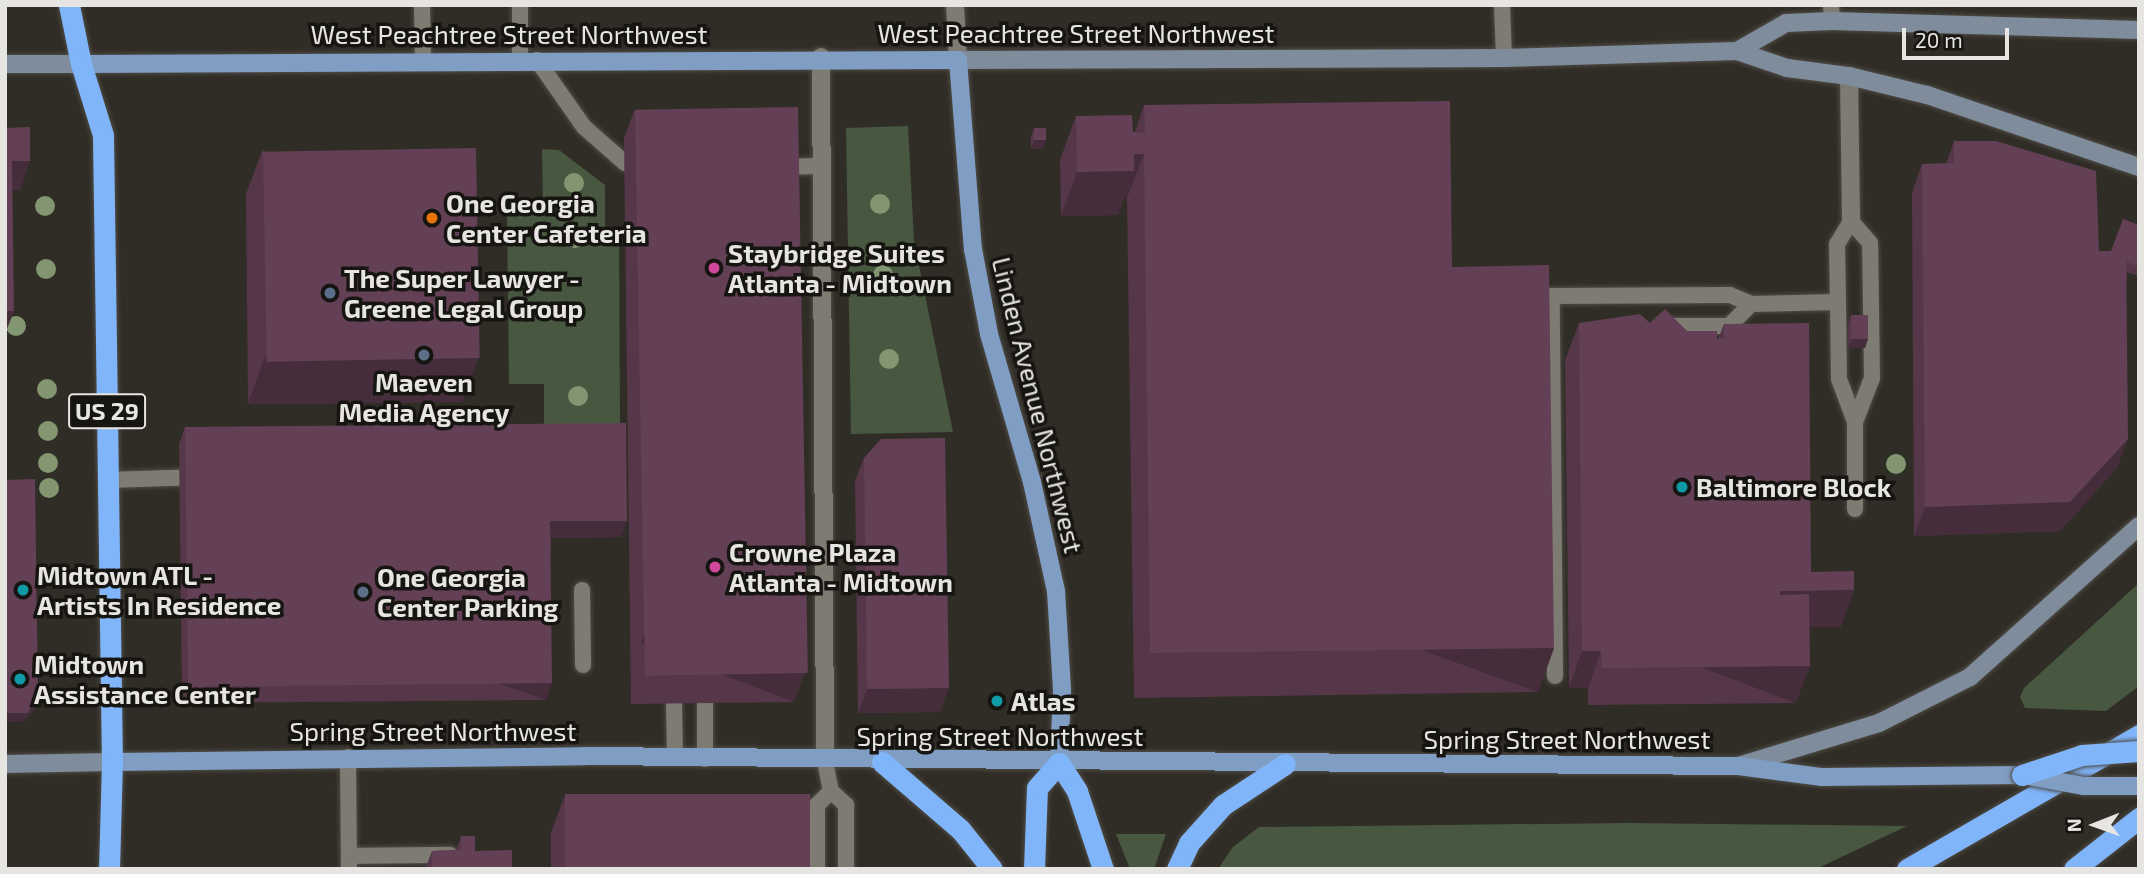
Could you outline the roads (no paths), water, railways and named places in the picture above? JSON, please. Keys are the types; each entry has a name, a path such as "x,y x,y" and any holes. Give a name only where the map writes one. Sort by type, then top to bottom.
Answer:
{"highway":[{"name":"US 29","path":"69,5 80,64 103,135 111,762 109,869"},
{"path":"1907,869 2139,735"},
{"path":"2022,775 2082,755 2139,751"},
{"path":"882,762 960,829 992,869"},
{"path":"1034,869 1037,788 1059,763 1077,791 1103,869"},
{"path":"1177,869 1189,843 1223,806 1285,764"},
{"path":"2074,869 2139,818"}],"main road":[{"name":"West Peachtree Street Northwest","path":"80,64 821,57 957,60"},
{"name":"Linden Avenue Northwest","path":"957,60 973,249 989,334 1032,482 1056,591 1062,690 1059,763"},
{"name":"Spring Street Northwest","path":"111,762 348,757 1738,766 1822,777 2022,775 2083,786 2139,786"}],"street":[{"path":"956,5 957,60"},
{"name":"West Peachtree Street Northwest","path":"957,60 1504,58 1737,51 1786,23 1832,13 2139,30"},
{"path":"1737,51 1787,68 1849,76 2028,127 2139,167"},
{"path":"821,57 825,761"},
{"name":"West Peachtree Street Northwest","path":"5,64 80,64"},
{"path":"1849,76 1851,221"},
{"path":"1738,766 1879,723 1970,677 2139,526"},
{"name":"Spring Street Northwest","path":"5,764 111,762"}],"lane":[{"path":"422,5 423,61"},
{"path":"520,5 529,60 584,127 625,163"},
{"path":"1502,5 1504,58"},
{"path":"788,167 821,166"},
{"path":"1855,422 1872,378 1870,243 1851,221 1837,244 1839,379 1855,422 1855,509"},
{"path":"1555,676 1552,296 1730,295 1751,304 1838,302"},
{"path":"1652,326 1729,326 1751,304"},
{"path":"108,480 224,476"},
{"path":"582,590 583,666"},
{"path":"705,703 705,759"},
{"path":"674,704 675,758"},
{"path":"348,757 349,862 473,855"},
{"path":"825,761 831,791 846,805 846,869"},
{"path":"817,869 817,805 831,791"}],"place":[{"name":"One Georgia Center Cafeteria","path":"432,218"},
{"name":"Staybridge Suites Atlanta - Midtown","path":"714,268"},
{"name":"The Super Lawyer - Greene Legal Group","path":"330,293"},
{"name":"Maeven Media Agency","path":"424,355"},
{"name":"Baltimore Block","path":"1682,487"},
{"name":"Crowne Plaza Atlanta - Midtown","path":"715,567"},
{"name":"Midtown ATL - Artists In Residence","path":"23,590"},
{"name":"One Georgia Center Parking","path":"363,592"},
{"name":"Midtown Assistance Center","path":"20,679"},
{"name":"Atlas","path":"997,701"}]}
